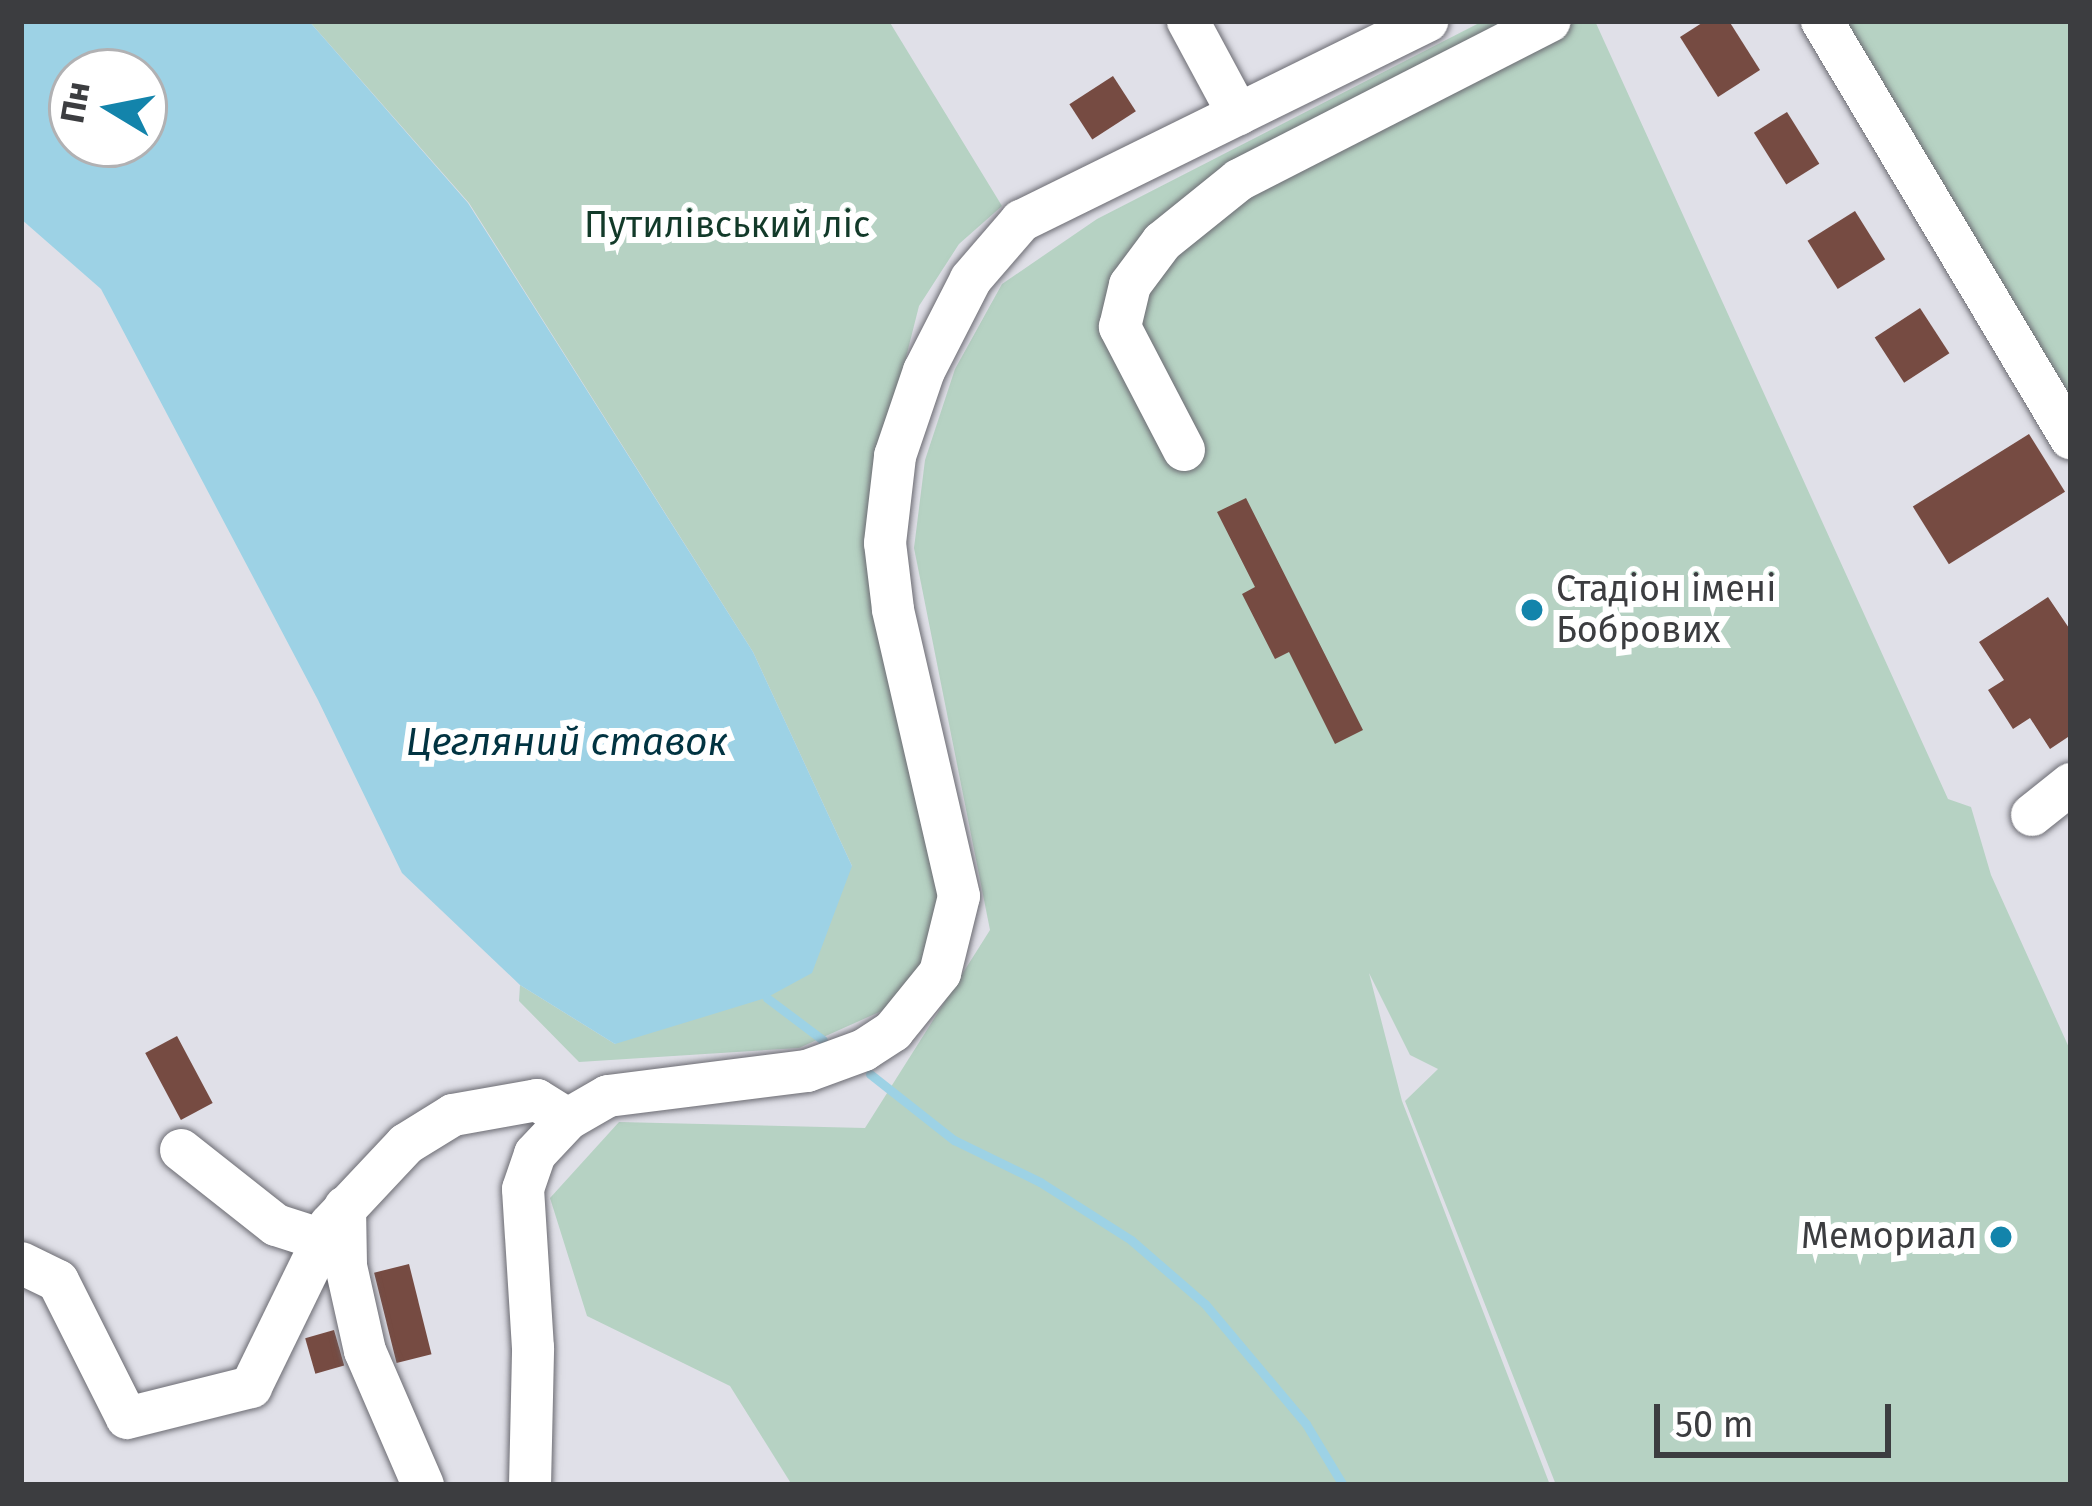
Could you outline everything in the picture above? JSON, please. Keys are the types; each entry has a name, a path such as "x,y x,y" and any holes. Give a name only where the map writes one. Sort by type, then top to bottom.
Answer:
{"street":[{"path":"1187,21 1238,114"},
{"path":"530,1485 532,1348 524,1189 535,1154 568,1119 608,1096 830,1064 893,1031 940,973 958,896 893,609 885,543 895,456 924,370 971,279 1021,221 1428,21"},
{"path":"1184,450 1120,327 1130,285 1162,242 1239,180 1550,21"},
{"path":"1822,21 2071,438"},
{"path":"2071,784 2032,815 2071,801"},
{"path":"21,1262 58,1280 127,1418 251,1387 334,1223 406,1144 453,1115 537,1100 568,1119"},
{"path":"181,1150 276,1225 334,1223"},
{"path":"334,1223 364,1351 423,1485"}],"green space":[{"name":"Путилівський ліс","path":"309,21 889,21 1002,206 959,244 919,306 874,484 954,890 938,958 886,1009 799,1048 579,1062 519,1001 520,985 615,1044 852,866 753,652 469,203"},
{"path":"1483,21 1595,21 1948,799 1971,807 1991,875 2071,1052 2071,1480 2065,1485 1556,1485 1405,1101 1438,1069 1410,1055 1369,973 1402,1101 1550,1485 792,1485 730,1386 587,1316 550,1198 619,1122 865,1128 990,930 914,548 925,460 955,369 1002,284 1097,219"},
{"path":"1832,21 2071,21 2071,435"}],"water":[{"name":"Цегляний ставок","path":"21,21 309,21 468,203 753,652 852,866 812,973 766,998 615,1044 520,985 402,873 318,700 101,289 21,219"}],"building":[{"path":"1705,21 1729,21 1760,70 1718,97 1680,37"},
{"path":"1113,76 1136,111 1092,140 1069,104"},
{"path":"1787,112 1819,164 1786,184 1754,133"},
{"path":"1855,211 1885,259 1838,289 1808,241"},
{"path":"1920,308 1949,353 1904,383 1875,337"},
{"path":"2029,434 2065,492 1949,564 1913,507"},
{"path":"1246,498 1363,730 1335,744 1289,652 1275,659 1242,594 1255,587 1217,512"},
{"path":"2048,597 2071,631 2071,735 2050,749 2030,718 2013,729 1988,690 2004,680 1979,642"},
{"path":"177,1036 213,1103 181,1120 145,1053"},
{"path":"409,1264 431,1354 397,1363 374,1273"},
{"path":"334,1330 344,1366 315,1374 305,1338"}],"waterway":[{"path":"767,998 823,1040"},
{"path":"870,1074 954,1140 1040,1182 1131,1240 1205,1304 1306,1424 1343,1485"}],"place":[{"name":"Стадіон імені Бобрових","path":"1532,610"},
{"name":"Мемориал","path":"2001,1237"}]}
